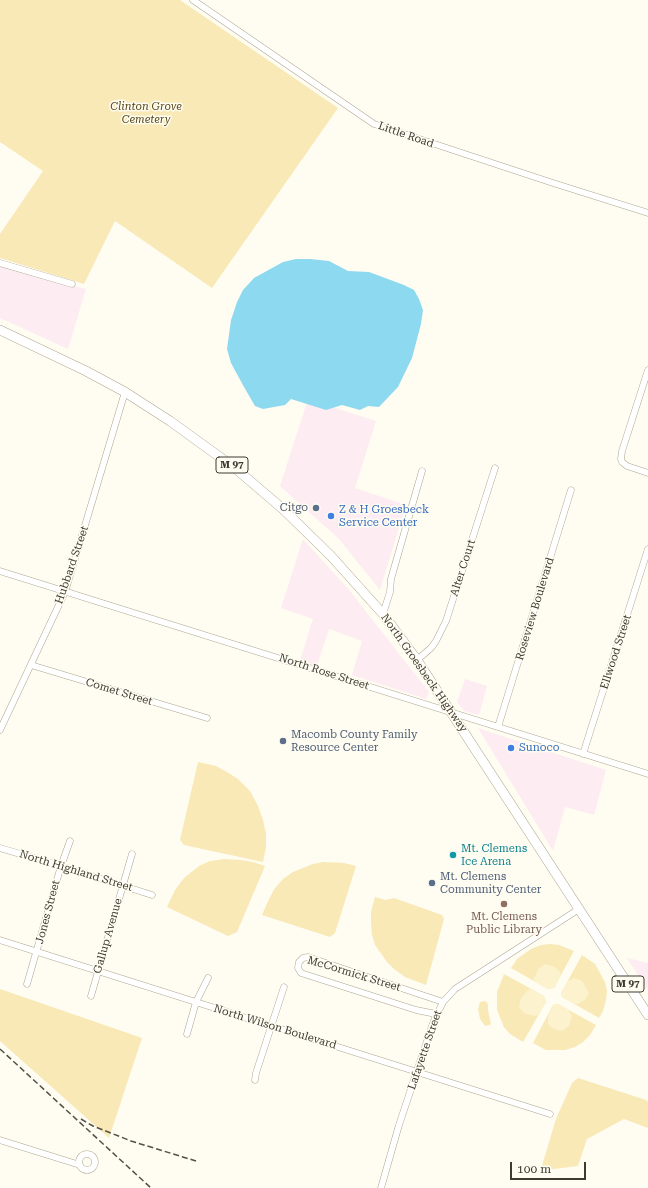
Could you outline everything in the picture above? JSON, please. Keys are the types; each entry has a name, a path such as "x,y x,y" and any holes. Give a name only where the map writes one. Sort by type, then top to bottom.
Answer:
{"main road":[{"name":"North Groesbeck Highway","path":"0,330 71,363 125,392 172,422 207,446 263,491 317,541 383,614 417,660 648,1015"}],"street":[{"name":"Little Road","path":"192,0 374,124 523,174 648,213"},
{"path":"0,263 72,284"},
{"path":"648,370 622,451 621,459 627,466 648,473"},
{"name":"Hubbard Street","path":"0,730 64,592 125,392"},
{"name":"Alter Court","path":"417,660 436,642 446,621 495,468"},
{"path":"383,614 390,592 391,579 422,471"},
{"name":"Roseview Boulevard","path":"498,727 571,490"},
{"name":"Ellwood Street","path":"583,754 648,549"},
{"name":"North Rose Street","path":"0,572 648,774"},
{"name":"Comet Street","path":"31,665 207,718"},
{"name":"Jones Street","path":"28,984 61,866 70,841"},
{"name":"North Highland Street","path":"0,848 152,895"},
{"name":"Gallup Avenue","path":"91,996 132,854"},
{"name":"Lafayette Street","path":"381,1188 399,1125 436,1014 442,1002 455,989 579,909"},
{"name":"North Wilson Boulevard","path":"0,940 550,1114"},
{"name":"McCormick Street","path":"436,1014 416,1010 301,973 298,968 299,962 303,958 308,957 442,1002"},
{"path":"187,1034 196,1002 208,978"},
{"path":"255,1080 284,987"},
{"path":"0,1140 80,1165"}],"shaded area":[{"path":"0,265 86,289 68,349 0,318"},
{"path":"308,399 376,421 355,488 406,505 380,590 339,539 280,486"},
{"path":"303,539 350,591 429,692 426,699 352,675 362,641 329,629 317,666 300,660 313,619 281,608"},
{"path":"465,679 487,686 479,715 464,711 457,702"},
{"path":"478,728 606,770 594,815 565,807 553,851"},
{"path":"627,958 648,963 648,991"}],"green space":[{"name":"Clinton Grove Cemetery","path":"0,0 180,0 338,108 212,288 115,221 84,284 0,258 0,234 43,171 0,142"},
{"path":"198,762 216,766 227,772 238,779 250,791 258,806 266,834 266,847 263,862 184,845 180,840"},
{"path":"224,859 253,862 265,866 237,932 228,936 167,907 175,890 184,878 199,866 210,861"},
{"path":"323,862 344,863 356,866 335,933 330,937 262,915 275,888 283,879 293,872 313,864"},
{"path":"375,897 385,900 394,898 442,915 444,919 426,985 405,977 394,969 375,945 372,935 371,912"},
{"path":"541,945 559,945 574,951 554,988 548,989 511,968 517,959 531,949"},
{"path":"582,955 595,964 605,982 607,991 606,1000 599,1018 562,997 561,993"},
{"path":"504,974 544,996 546,1002 523,1042 510,1034 504,1027 497,1010 497,992"},
{"path":"0,989 142,1038 109,1138 0,1041"},
{"path":"480,1002 487,1002 488,1005 491,1024 485,1026 480,1019 478,1009"},
{"path":"558,1004 596,1025 590,1035 575,1047 565,1050 546,1050 533,1043 553,1005"},
{"path":"578,1078 646,1100 648,1102 648,1128 624,1119 587,1139 578,1166 546,1170 541,1169 556,1119 572,1083"}],"sand":[{"path":"545,964 555,967 561,975 554,988 548,989 533,981 538,969"},
{"path":"574,978 583,982 589,993 585,1000 576,1005 562,997 561,993 567,982"},
{"path":"530,988 544,996 546,1002 539,1014 536,1016 525,1014 519,1007 521,998"},
{"path":"558,1004 569,1010 572,1017 569,1026 562,1031 554,1029 548,1025 548,1016 553,1005"}],"water":[{"path":"296,259 329,261 348,271 369,272 414,290 423,310 412,358 398,387 379,407 368,406 360,410 342,405 326,410 291,399 285,405 263,409 255,406 244,387 231,363 227,349 231,320 237,302 243,290 254,278 283,262"}],"railway":[{"path":"0,1049 151,1188"},
{"path":"81,1119 93,1126 131,1141 196,1161"}],"place":[{"name":"Citgo","path":"316,508"},
{"name":"Z & H Groesbeck Service Center","path":"331,516"},
{"name":"Macomb County Family Resource Center","path":"283,741"},
{"name":"Sunoco","path":"511,748"},
{"name":"Mt. Clemens Ice Arena","path":"453,855"},
{"name":"Mt. Clemens Community Center","path":"432,883"},
{"name":"Mt. Clemens Public Library","path":"504,904"}]}
